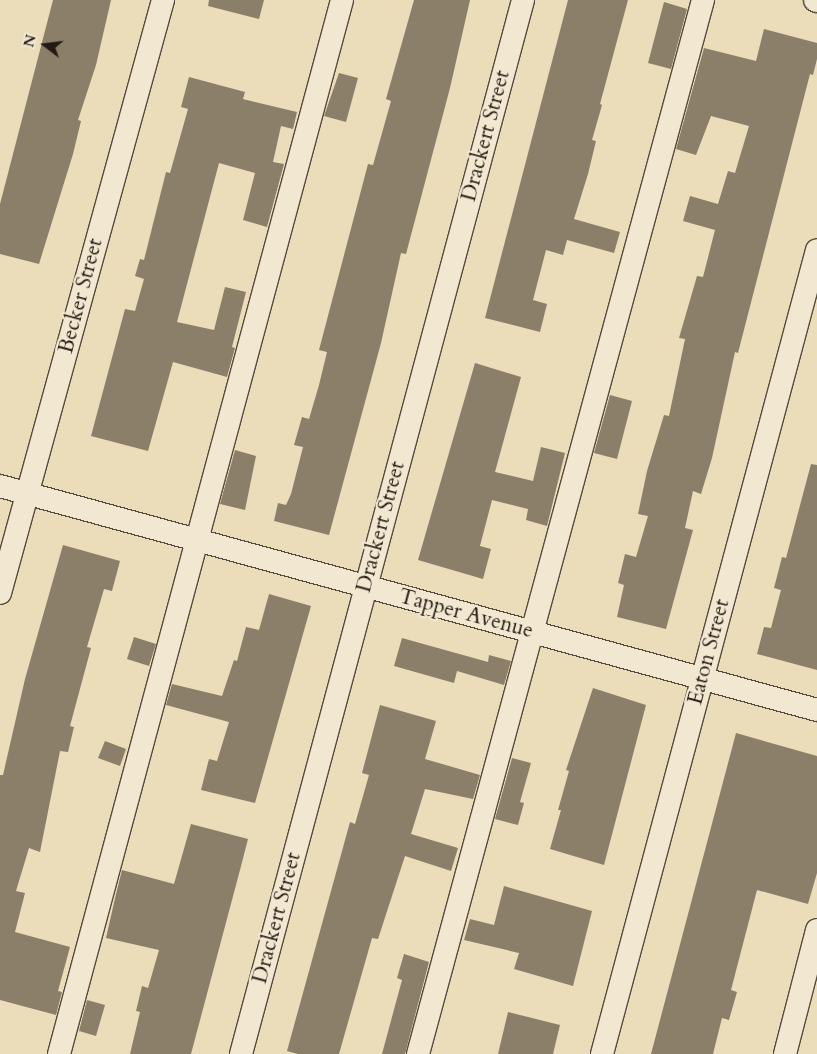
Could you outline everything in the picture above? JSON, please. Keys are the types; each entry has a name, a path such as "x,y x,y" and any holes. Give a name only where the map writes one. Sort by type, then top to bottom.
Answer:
{"street":[{"name":"Becker Street","path":"0,593 163,0"},
{"path":"58,1054 342,0"},
{"name":"Drackert Street","path":"241,1054 364,586 523,0"},
{"path":"418,1054 703,0"},
{"name":"Eaton Street","path":"602,1054 817,250"},
{"name":"Tapper Avenue","path":"0,486 817,710"},
{"path":"785,1054 817,930"}],"building":[{"path":"53,0 111,0 96,65 78,120 81,121 73,154 39,264 0,254 0,204"},
{"path":"209,0 264,0 259,19 208,6"},
{"path":"414,0 470,0 450,88 406,254 401,253 381,343 329,535 274,521 278,503 286,505 291,494 303,447 294,445 302,417 309,419 319,385 327,352 319,350 368,164 373,165 391,101 386,99"},
{"path":"568,0 628,0 600,104 602,105 592,140 596,141 588,174 574,219 620,232 614,253 567,240 563,255 546,250 533,300 547,304 540,332 485,318"},
{"path":"664,2 687,9 671,69 648,63"},
{"path":"764,29 817,43 817,59 813,75 810,74 738,353 735,352 712,458 701,494 693,491 685,528 693,530 666,629 617,617 624,585 618,583 625,554 636,557 648,516 638,514 647,471 664,415 669,416 685,339 679,338 697,276 703,277 715,230 683,221 690,196 718,204 728,171 735,173 749,126 711,116 696,155 676,149 704,48 756,61"},
{"path":"339,73 358,78 346,122 324,116"},
{"path":"189,77 245,92 243,99 297,112 293,129 281,126 273,162 284,164 267,227 243,220 255,173 219,163 177,322 214,330 225,287 246,292 232,347 235,348 227,377 173,362 148,451 91,436 125,309 135,311 144,279 135,276 140,259 144,260 166,172 170,173 188,109 181,107"},
{"path":"475,363 521,377 495,472 533,481 541,447 565,453 547,526 526,520 528,509 492,500 480,546 491,549 483,579 418,560"},
{"path":"610,395 632,401 617,459 594,453"},
{"path":"235,450 256,456 245,510 220,504"},
{"path":"811,464 817,465 817,670 757,654 764,627 771,628 781,590 774,588 782,557 786,558"},
{"path":"63,545 120,561 112,591 104,589 87,647 91,648 70,726 74,727 68,752 60,751 40,852 29,848 16,891 25,893 15,932 70,947 58,991 62,992 56,1015 0,1000 0,775 3,775 25,679"},
{"path":"269,594 311,606 255,803 201,790 209,759 217,761 229,722 166,705 172,684 222,696 234,660 237,661 246,627 259,630"},
{"path":"134,637 156,644 149,666 127,659"},
{"path":"402,638 488,662 489,655 511,661 504,685 457,671 454,683 394,666"},
{"path":"593,688 646,705 604,865 550,849 569,771 566,770"},
{"path":"380,705 436,721 425,759 480,775 473,799 425,789 411,834 458,848 451,871 405,856 378,939 372,938 339,1054 298,1054 287,1051 350,822 355,824 369,775 362,773"},
{"path":"736,733 817,756 817,873 808,904 757,890 731,990 737,992 729,1020 722,1018 713,1054 651,1054"},
{"path":"105,741 126,749 120,766 98,758"},
{"path":"512,758 531,763 520,802 524,803 518,825 495,819"},
{"path":"191,824 248,839 240,870 191,1054 130,1054 140,1012 136,1011 142,986 148,988 159,950 106,938 122,870 174,884"},
{"path":"504,886 592,911 573,986 514,969 519,953 464,940 470,919 494,925"},
{"path":"404,954 429,962 405,1054 382,1054 402,980 397,978"},
{"path":"87,1000 105,1005 96,1036 79,1031"},
{"path":"508,1012 560,1025 553,1054 498,1054"}]}
